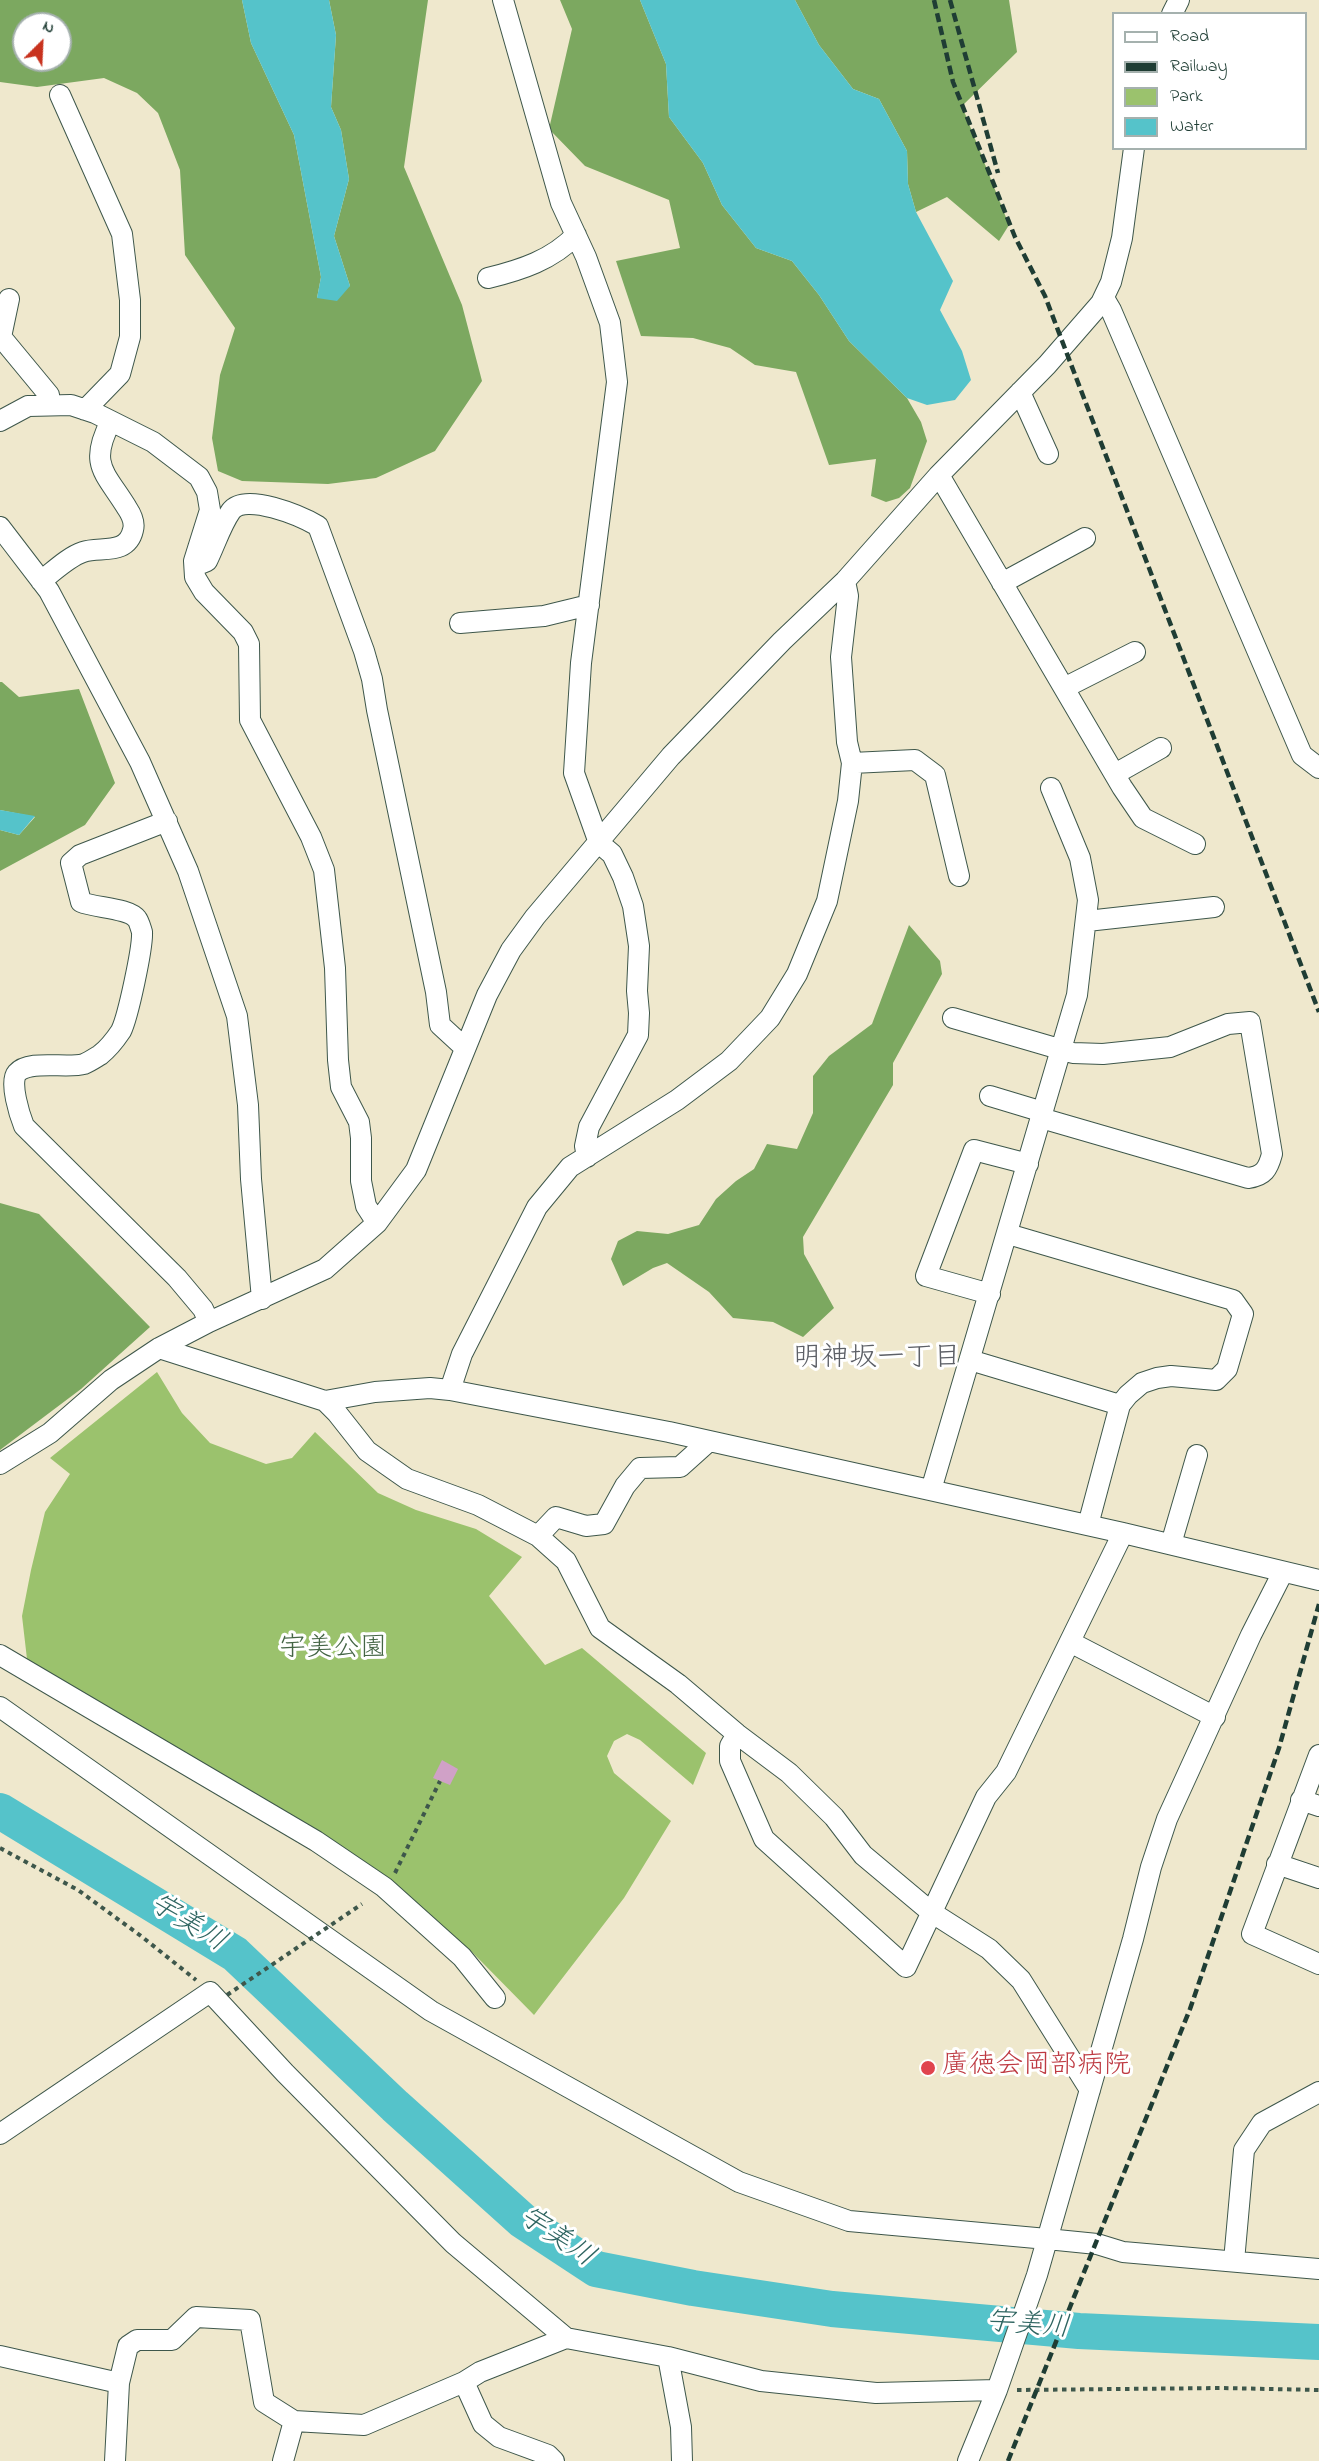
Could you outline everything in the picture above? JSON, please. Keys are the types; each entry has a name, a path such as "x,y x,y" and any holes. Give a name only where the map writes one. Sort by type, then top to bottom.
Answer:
{"street":[{"path":"503,0 561,203 586,257 610,323 617,382 581,663 574,772 599,843 612,854 633,906 639,946 637,991 639,1013 638,1035 589,1126 585,1146 587,1157"},
{"path":"60,95 122,234 130,300 130,337 120,374 85,410"},
{"path":"0,1464 50,1433 111,1380 159,1348 209,1322 325,1269 376,1223 416,1170 487,995 511,950 536,917 671,756 845,581 939,475 1020,392 1104,298 1111,282 1122,238 1134,150"},
{"path":"488,278 524,269 563,248 576,235"},
{"path":"1104,298 1302,755 1319,768"},
{"path":"9,299 1,337 49,395 50,405"},
{"path":"1020,392 1048,454"},
{"path":"0,421 28,406 71,405 111,421 153,442 199,477 207,492 210,510 195,566 195,577 204,592 243,632 249,644 250,720 311,837 324,870 335,969 341,1087 359,1122 362,1138 361,1181 366,1206 376,1223"},
{"path":"41,581 81,552 111,550 124,544 130,537 134,527 130,513 106,478 99,461 100,446 111,421"},
{"path":"939,475 1143,818 1194,844"},
{"path":"195,566 207,561 232,510 241,503 254,503 307,519 318,526 372,678 376,710 436,992 440,1025 465,1048"},
{"path":"0,527 49,591 140,762 188,871 237,1016 249,1105 251,1179 262,1299"},
{"path":"1002,583 1085,538"},
{"path":"450,1390 462,1354 537,1207 570,1167 677,1100 729,1061 770,1018 797,974 827,901 848,801 852,763 847,742 841,657 848,596 845,581"},
{"path":"460,624 544,616 589,604"},
{"path":"1064,687 1136,652"},
{"path":"1115,774 1161,748"},
{"path":"852,763 915,760 935,775 959,876"},
{"path":"931,1490 1077,995 1088,900 1080,858 1051,789"},
{"path":"167,821 80,855 70,862 81,902 91,906 128,912 137,918 142,932 130,1006 122,1029 112,1044 98,1056 83,1064 30,1066 17,1071 14,1078 17,1106 24,1126 177,1278 203,1309 209,1322"},
{"path":"1087,921 1214,907"},
{"path":"953,1018 1073,1053 1170,1047 1228,1024 1250,1022 1272,1154 1269,1167 1259,1177 1248,1178 1042,1115 990,1096"},
{"path":"990,1294 926,1276 974,1150 1028,1164"},
{"path":"1008,1234 1233,1300 1243,1314 1227,1369 1216,1380 1171,1376 1157,1378 1142,1383 1120,1405 1088,1525"},
{"path":"159,1348 325,1401 338,1413 367,1451 406,1479 478,1505 538,1536 566,1561 600,1628 678,1684 737,1734 789,1773 834,1816 862,1855 932,1912 989,1949 1021,1980 1090,2090"},
{"path":"970,1360 1120,1405"},
{"path":"325,1401 375,1392 430,1388 450,1390 709,1441 1171,1544 1319,1581"},
{"path":"538,1536 556,1517 586,1526 604,1524 624,1486 640,1468 680,1467 709,1441"},
{"path":"1171,1544 1197,1455"},
{"path":"737,1734 730,1746 730,1761 764,1839 906,1967 986,1797 1006,1772 1123,1533"},
{"path":"968,2461 999,2384 1037,2275 1133,1939 1151,1867 1167,1820 1251,1635 1291,1574"},
{"path":"1070,1642 1215,1717"},
{"path":"0,1655 316,1841 384,1887 462,1957 495,1998"},
{"path":"0,1707 431,2011 739,2182 849,2221 1096,2244 1123,2252 1319,2269"},
{"path":"1319,1755 1310,1803 1277,1864 1252,1934 1319,1964"},
{"path":"1277,1864 1319,1878"},
{"path":"0,2134 218,1993 285,2073 453,2243 566,2338 668,2357 761,2381 876,2393 999,2384"},
{"path":"1234,2261 1244,2150 1262,2123 1319,2092"},
{"path":"115,2461 119,2384 128,2346 137,2340 172,2340 196,2317 250,2320 264,2402 294,2421 364,2425 464,2382 480,2372 566,2338"},
{"path":"0,2356 119,2384"},
{"path":"668,2357 681,2427 682,2461"},
{"path":"464,2382 483,2424 499,2437 548,2456 554,2461"},
{"path":"283,2461 294,2421"}],"path":[{"path":"396,1871 440,1781"},
{"path":"0,1848 78,1890 218,1993 362,1905"},
{"path":"999,2384 1092,2391 1222,2388 1319,2390"}],"green space":[{"path":"0,0 242,0 251,43 294,135 321,277 317,298 350,286 334,236 349,179 341,130 331,107 336,35 329,0 428,0 404,167 462,305 482,381 435,451 376,478 328,484 242,481 218,471 212,438 220,375 235,328 185,255 180,170 158,113 137,93 104,78 37,87 0,82"},
{"path":"560,0 640,0 666,64 669,117 703,163 722,205 756,248 792,261 819,295 849,341 907,398 921,422 927,441 910,488 899,498 886,502 871,496 876,459 829,465 796,372 755,365 730,348 693,338 641,336 616,261 680,248 669,200 585,166 549,129 572,29"},
{"path":"795,0 1009,0 1017,52 962,106 1009,225 999,241 947,197 916,212 908,184 907,151 879,99 853,89 819,45"},
{"path":"0,682 19,697 79,689 115,783 85,825 0,871 0,830 19,835 35,817 0,810"},
{"path":"909,925 940,961 942,974 893,1063 893,1085 803,1237 804,1254 834,1308 803,1337 773,1322 733,1318 709,1292 667,1263 653,1268 623,1286 611,1259 618,1241 637,1231 668,1234 699,1225 716,1199 754,1169 767,1144 797,1149 813,1113 813,1076 829,1056 872,1024"},
{"path":"0,1203 39,1214 150,1327 81,1389 0,1450"},
{"name":"宇美公園","path":"157,1372 182,1413 210,1443 266,1464 292,1458 315,1432 378,1493 416,1510 476,1529 522,1557 489,1596 545,1665 582,1648 706,1753 693,1785 640,1740 627,1734 614,1741 607,1756 614,1773 671,1821 624,1898 534,2015 472,1952 389,1880 288,1815 27,1659 22,1616 31,1570 45,1512 70,1474 50,1458"}],"water":[{"path":"242,0 329,0 336,35 331,107 341,130 349,179 334,236 350,286 337,301 317,298 321,277 294,135 251,43"},
{"path":"640,0 795,0 819,45 853,89 879,99 907,151 908,184 916,212 953,281 940,310 962,351 971,380 955,400 927,405 907,398 849,341 819,295 792,261 756,248 722,205 703,163 669,117 666,64"},
{"path":"0,810 35,816 19,835 0,830"}],"building":[{"path":"442,1760 458,1769 450,1785 433,1778"}],"waterway":[{"name":"宇美川","path":"0,1811 235,1954 395,2106 523,2221 596,2269 693,2288 832,2309 1079,2331 1319,2342"}],"railway":[{"path":"934,0 953,82 1015,237 1045,296 1319,1012"},
{"path":"950,0 998,173"},
{"path":"1008,2461 1190,2009 1279,1748 1319,1604"}],"place":[{"name":"廣徳会岡部病院","path":"928,2068"}],"district":[{"name":"明神坂一丁目","path":"877,1360"}]}
